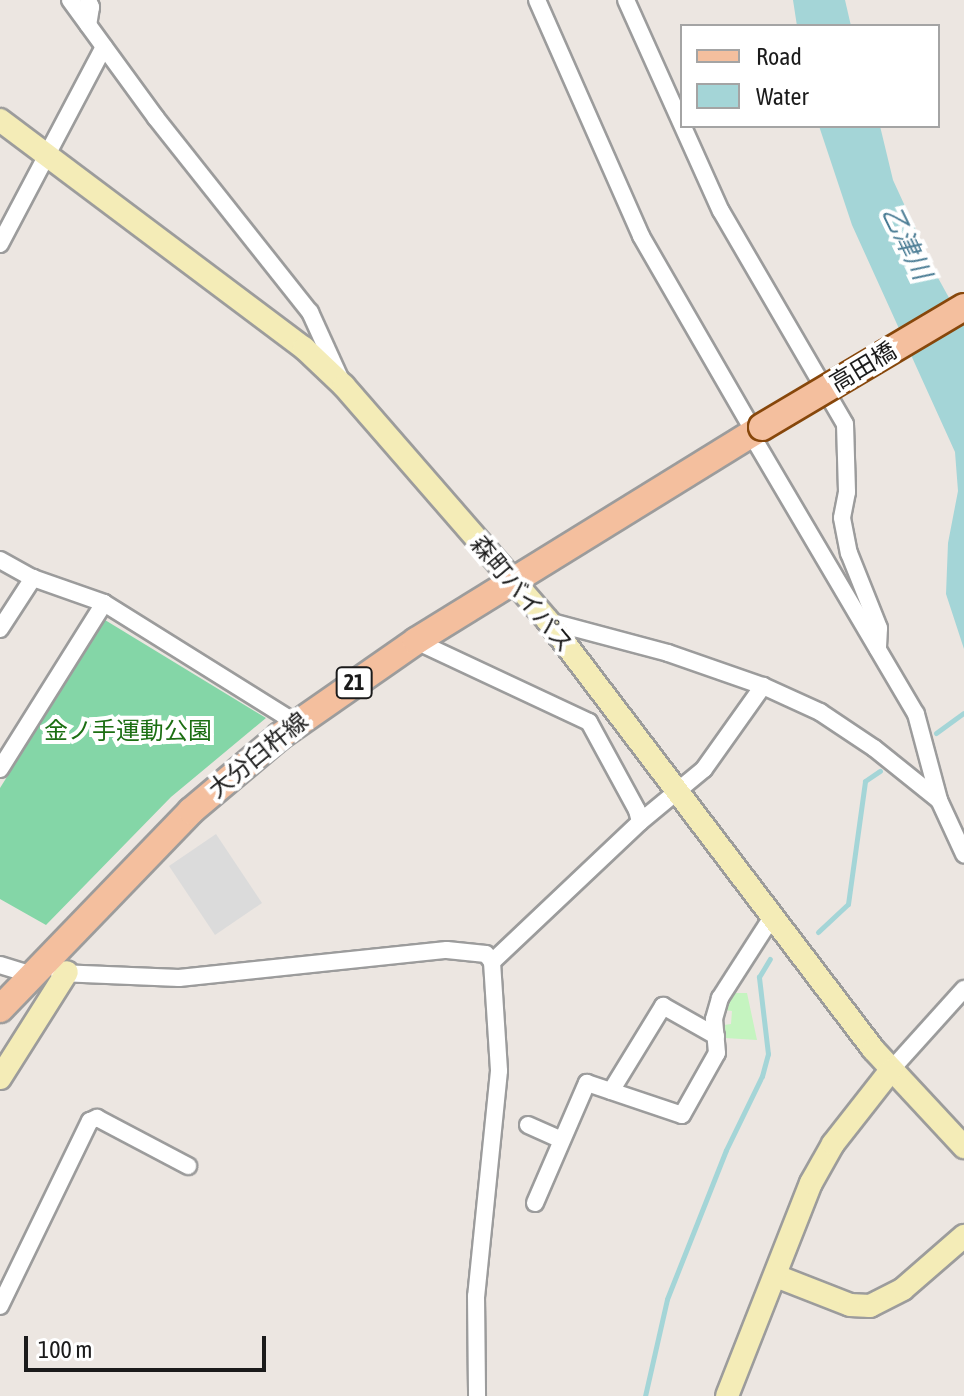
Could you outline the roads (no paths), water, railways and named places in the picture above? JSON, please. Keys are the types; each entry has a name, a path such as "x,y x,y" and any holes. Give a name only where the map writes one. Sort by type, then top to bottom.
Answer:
{"main road":[{"name":"森町バイパス","path":"0,120 304,348 344,386 548,621 677,794 891,1070 964,1147"},
{"name":"高田橋","path":"756,431 964,307"},
{"name":"大分臼杵線","path":"0,1009 191,811 296,723 416,641 756,431"},
{"path":"0,1078 67,972"},
{"path":"727,1396 811,1183 833,1144 891,1070"},
{"path":"776,1276 850,1305 870,1306 903,1289 964,1236"}],"street":[{"path":"70,0 310,312 344,386"},
{"path":"537,0 641,236 756,431 916,714 939,800 964,854"},
{"path":"626,0 680,120"},
{"path":"88,25 93,2"},
{"path":"0,244 104,47"},
{"path":"684,128 721,211 845,424 847,492 842,518 849,553 879,628 878,649"},
{"path":"0,560 33,578 104,603 296,723"},
{"path":"0,629 33,578"},
{"path":"0,769 104,603"},
{"path":"548,621 668,653 763,686 820,712 874,748 939,800"},
{"path":"416,641 589,722 637,810 640,822"},
{"path":"492,962 640,822 704,769 763,686"},
{"path":"535,1203 587,1083 682,1115 717,1053 714,1019 720,998 772,917"},
{"path":"0,965 32,976 67,972 179,978 447,950 486,954 492,962 499,1071 476,1296 477,1396"},
{"path":"891,1070 964,989"},
{"path":"611,1091 663,1006 716,1036"},
{"path":"0,1306 90,1121 97,1118 188,1166"},
{"path":"528,1125 561,1140"}],"water":[{"path":"793,0 845,0 851,24 797,24"},
{"name":"乙津川","path":"820,128 880,128 893,180 937,276 964,325 964,649 946,594 948,543 958,491 955,452 852,225"}],"waterway":[{"path":"936,733 964,713"},
{"path":"818,932 848,904 865,781 880,771"},
{"path":"645,1396 667,1299 726,1150 762,1076 768,1054 759,977 770,959"}],"park label":[{"name":"金ノ手運動公園","path":"128,731"}]}
